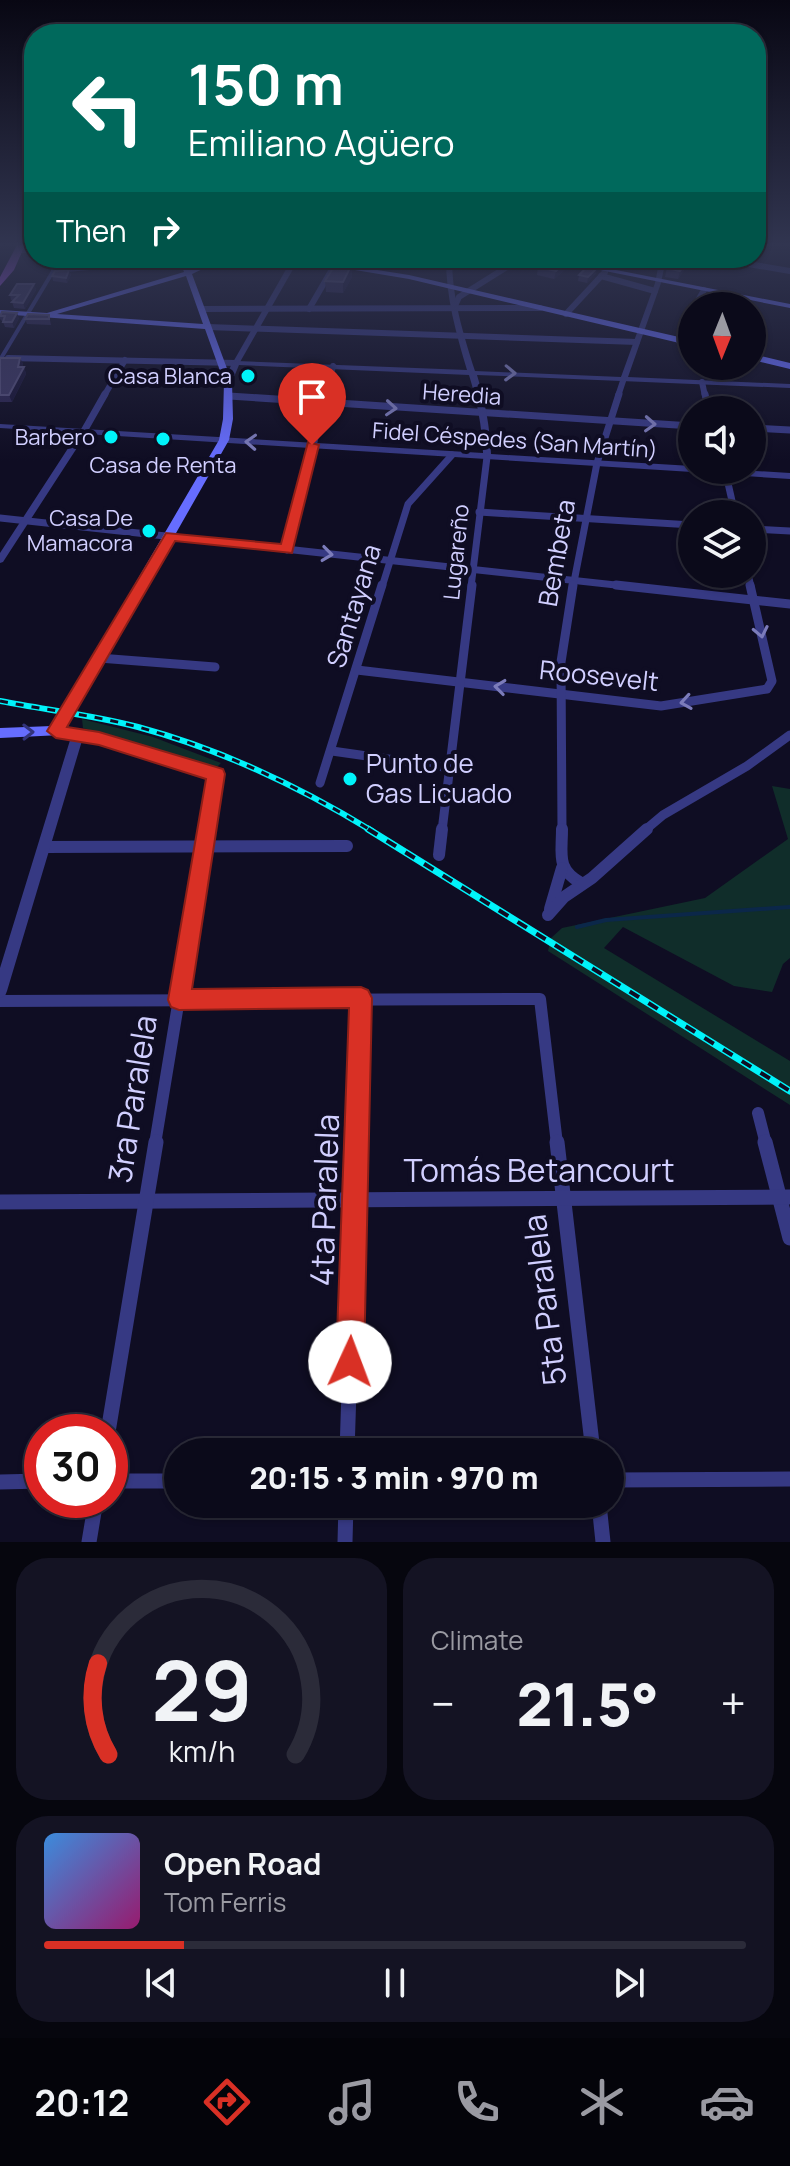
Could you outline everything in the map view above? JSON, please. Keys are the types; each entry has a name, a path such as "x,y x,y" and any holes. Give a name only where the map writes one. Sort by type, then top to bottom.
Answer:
{"main road":[{"path":"70,317 208,327"},
{"path":"0,733 56,731 224,440 228,382 205,317"},
{"path":"578,317 678,341"},
{"path":"766,360 790,366"}],"street":[{"path":"1,359 27,317"},
{"path":"228,382 263,317"},
{"name":"Lugareño","path":"439,855 487,457 473,371 457,317"},
{"name":"Bembeta","path":"581,883 548,915 562,868 561,662 573,580 597,463 646,317"},
{"path":"208,327 637,342"},
{"path":"1,359 333,366 790,386"},
{"path":"0,560 84,431 125,360"},
{"path":"287,550 333,366"},
{"path":"702,382 706,396"},
{"name":"Heredia","path":"229,396 678,425"},
{"name":"Fidel Céspedes (San Martín)","path":"0,426 678,468"},
{"path":"766,429 790,430"},
{"name":"Santayana","path":"320,783 408,504 452,455"},
{"path":"766,474 790,476"},
{"path":"479,512 678,524"},
{"path":"0,518 790,604"},
{"path":"766,530 790,531"},
{"name":"Roosevelt","path":"357,670 661,706 767,689 772,681 751,588"},
{"path":"99,658 215,667"},
{"path":"0,991 78,734 56,731"},
{"name":"3ra Paralela","path":"78,734 216,774 111,1414"},
{"path":"562,868 568,876 581,883 592,878 663,815 747,766 790,735"},
{"path":"332,751 451,768"},
{"path":"44,847 347,846"},
{"path":"0,1001 361,998"},
{"name":"5ta Paralela","path":"361,998 540,999 591,1438"},
{"name":"4ta Paralela","path":"347,1438 361,998"},
{"path":"758,1113 785,1197 790,1238"},
{"name":"Tomás Betancourt","path":"0,1202 785,1197"},
{"path":"624,1480 790,1479"},
{"path":"0,1482 24,1481"},
{"path":"128,1481 164,1481"},
{"path":"89,1542 93,1518"},
{"path":"345,1542 346,1518"},
{"path":"600,1518 603,1542"}],"green space":[{"path":"82,719 153,737 221,763 216,768 83,728"},
{"path":"772,786 790,789 790,958 783,964 772,992 734,986 623,927 604,948 790,1061 790,1105 548,951 551,938 562,928 705,898 788,839"}],"building":[{"path":"5,317 15,317 12,322 3,322"},
{"path":"26,317 49,317 49,319"},
{"path":"0,358 20,358 18,367 24,367 9,395 0,395"}],"waterway":[{"path":"577,927 606,920 790,907"}],"railway":[{"path":"0,701 121,723 199,746 317,799 372,831"},
{"path":"368,829 790,1091"}],"place":[{"name":"Casa Blanca","path":"248,376"},
{"name":"Barbero","path":"111,437"},
{"name":"Casa de Renta","path":"163,439"},
{"name":"Casa De Mamacora","path":"149,531"},
{"name":"Punto de Gas Licuado","path":"350,779"}],"route":[{"path":"312,445 287,550 171,536 56,731 99,739 216,774 179,1000 361,998 350,1362"}]}
